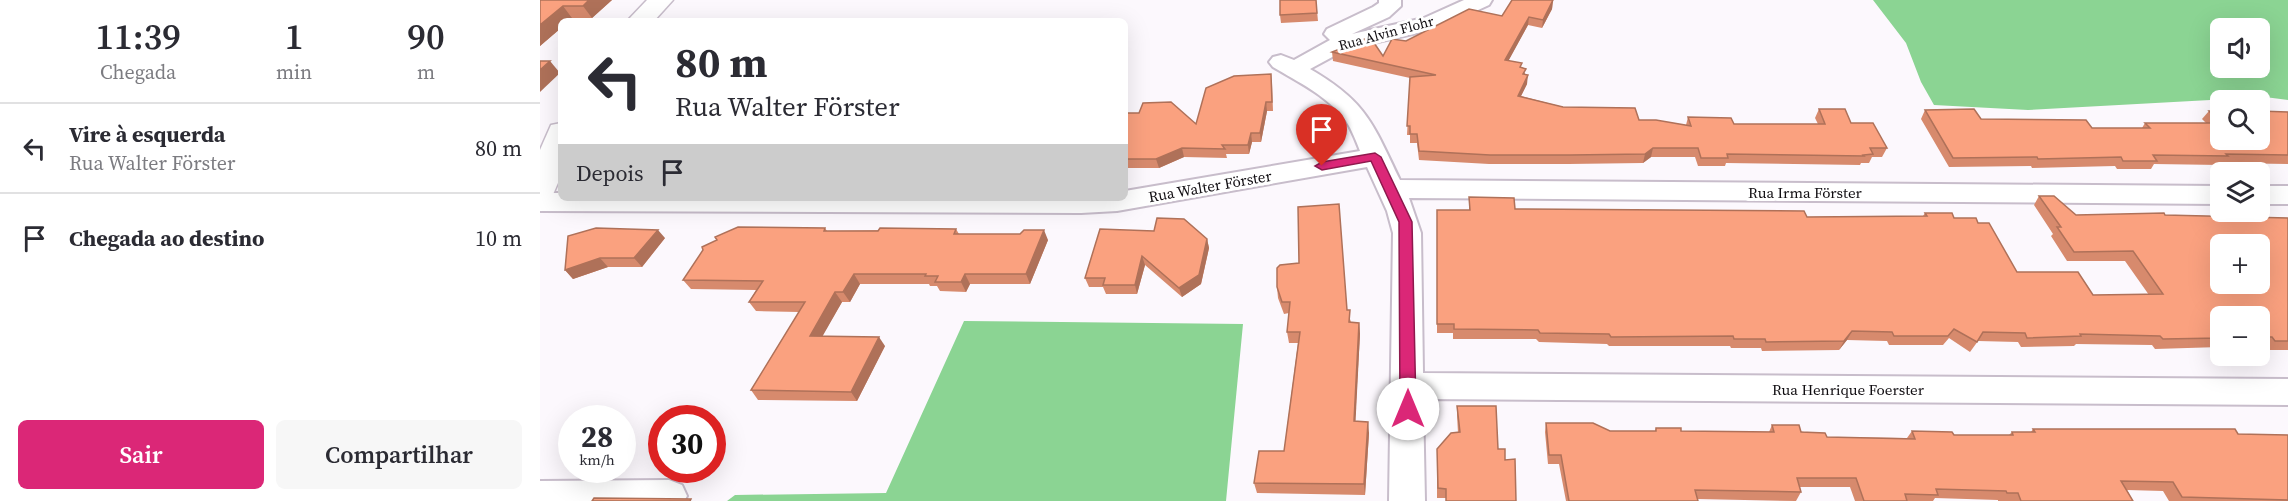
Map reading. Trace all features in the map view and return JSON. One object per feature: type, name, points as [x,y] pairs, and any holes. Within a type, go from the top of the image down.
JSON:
[{"type":"main road","points":[[643,18],[661,0]]},
{"type":"main road","points":[[540,192],[558,141]]},
{"type":"street","points":[[1390,0],[1389,6],[1381,12],[1341,30],[1286,65],[1352,110],[1403,216],[1407,233],[1409,386],[1407,501]]},
{"type":"street","name":"Rua Alvin Flohr","points":[[1286,65],[1339,44],[1431,23],[1481,0]]},
{"type":"street","name":"Rua Walter Förster","points":[[1128,200],[1375,157]]},
{"type":"street","name":"Rua Irma Förster","points":[[1390,189],[2210,195]]},
{"type":"street","points":[[2270,195],[2288,195]]},
{"type":"street","name":"Rua Walter Förster","points":[[540,202],[1081,204],[1114,201]]},
{"type":"street","name":"Rua Henrique Foerster","points":[[1409,386],[2288,392]]},
{"type":"street","points":[[540,497],[669,496]]},
{"type":"green space","points":[[1873,0],[2288,0],[2288,100],[2270,98],[2270,90],[2210,90],[2210,100],[2028,110],[1934,105],[1921,82],[1906,43]]},
{"type":"green space","points":[[964,321],[1243,324],[1226,501],[727,501],[735,495],[886,493]]},
{"type":"building","points":[[540,0],[589,0],[583,6],[563,6],[540,25]]},
{"type":"building","points":[[1280,0],[1316,0],[1317,13],[1280,15]]},
{"type":"building","points":[[1512,0],[1553,0],[1543,20],[1529,17],[1505,60],[1522,63],[1520,67],[1526,69],[1523,74],[1528,75],[1518,96],[1563,107],[1635,108],[1639,120],[1656,120],[1691,126],[1688,117],[1731,118],[1734,124],[1825,124],[1819,109],[1845,109],[1851,123],[1873,123],[1887,148],[1870,148],[1873,154],[1864,156],[1727,154],[1728,158],[1701,158],[1698,148],[1653,148],[1645,154],[1570,155],[1490,155],[1419,151],[1417,134],[1410,134],[1410,126],[1407,126],[1410,77],[1436,75],[1332,52],[1370,37],[1383,56],[1392,39],[1406,41],[1469,9],[1502,16]]},
{"type":"building","points":[[540,61],[550,61],[540,70]]},
{"type":"building","points":[[1271,74],[1272,102],[1266,102],[1260,133],[1251,133],[1248,145],[1222,145],[1225,149],[1182,148],[1156,159],[1128,159],[1128,113],[1139,113],[1143,103],[1171,102],[1196,124],[1206,88],[1234,76]]},
{"type":"building","points":[[1974,109],[1981,119],[2086,120],[2092,128],[2150,128],[2145,123],[2210,123],[2210,150],[2270,150],[2270,111],[2288,112],[2288,155],[2153,155],[2157,161],[2123,161],[2121,157],[1953,158],[1925,110]]},
{"type":"building","points":[[2039,196],[2054,196],[2076,215],[2164,213],[2165,215],[2210,216],[2210,222],[2270,222],[2270,218],[2288,218],[2288,341],[2275,341],[2270,337],[2270,306],[2210,306],[2210,338],[2163,339],[2160,336],[2080,334],[2081,336],[2027,338],[2025,333],[1983,332],[1977,342],[1954,329],[1948,336],[1894,336],[1892,332],[1852,331],[1844,341],[1766,342],[1765,339],[1734,339],[1733,336],[1611,337],[1609,334],[1540,333],[1538,330],[1454,329],[1454,324],[1437,324],[1437,210],[1470,210],[1469,197],[1514,198],[1515,209],[1804,211],[1807,217],[1927,216],[1925,213],[1952,213],[1954,218],[1976,218],[1978,223],[1989,223],[2017,272],[2078,272],[2093,295],[2163,294],[2133,251],[2074,252],[2057,227],[2061,227]]},
{"type":"building","points":[[1339,204],[1347,310],[1350,310],[1349,322],[1359,323],[1354,421],[1368,422],[1364,484],[1254,483],[1259,451],[1284,451],[1300,332],[1287,332],[1290,302],[1282,302],[1277,287],[1277,268],[1280,265],[1299,263],[1298,207]]},
{"type":"building","points":[[1157,218],[1184,219],[1207,239],[1199,275],[1179,288],[1142,256],[1135,285],[1103,285],[1105,278],[1085,278],[1100,229],[1154,231]]},
{"type":"building","points":[[738,227],[825,228],[824,231],[878,231],[880,228],[956,229],[954,234],[1020,234],[1024,230],[1044,230],[1026,274],[965,274],[961,282],[935,282],[938,276],[925,276],[926,274],[854,274],[843,292],[835,292],[810,336],[879,337],[851,392],[751,390],[805,302],[749,302],[763,281],[683,280],[703,250],[702,247],[717,240],[715,237]]},
{"type":"building","points":[[596,228],[658,230],[634,258],[600,258],[565,270],[568,236]]},
{"type":"building","points":[[1457,406],[1496,406],[1498,449],[1505,449],[1505,460],[1515,459],[1516,501],[1446,501],[1446,489],[1438,488],[1437,449],[1451,433],[1460,432]]},
{"type":"building","points":[[1546,423],[1593,423],[1610,431],[1656,431],[1656,428],[1681,428],[1681,431],[1774,432],[1772,425],[1799,425],[1801,432],[1825,433],[1827,437],[1915,439],[1912,431],[1952,432],[1954,435],[2013,435],[2012,432],[2035,432],[2033,429],[2235,429],[2238,434],[2288,435],[2288,500],[2182,497],[2173,482],[2121,481],[2133,501],[2021,501],[2018,493],[2007,493],[2006,491],[1936,489],[1938,495],[1905,494],[1907,501],[1864,501],[1856,478],[1797,478],[1801,492],[1695,490],[1698,501],[1569,501],[1561,455],[1549,455]]},
{"type":"building","points":[[594,498],[691,499],[690,501],[592,501]]},
{"type":"route","points":[[1322,166],[1375,157],[1406,222],[1408,409]]}]
